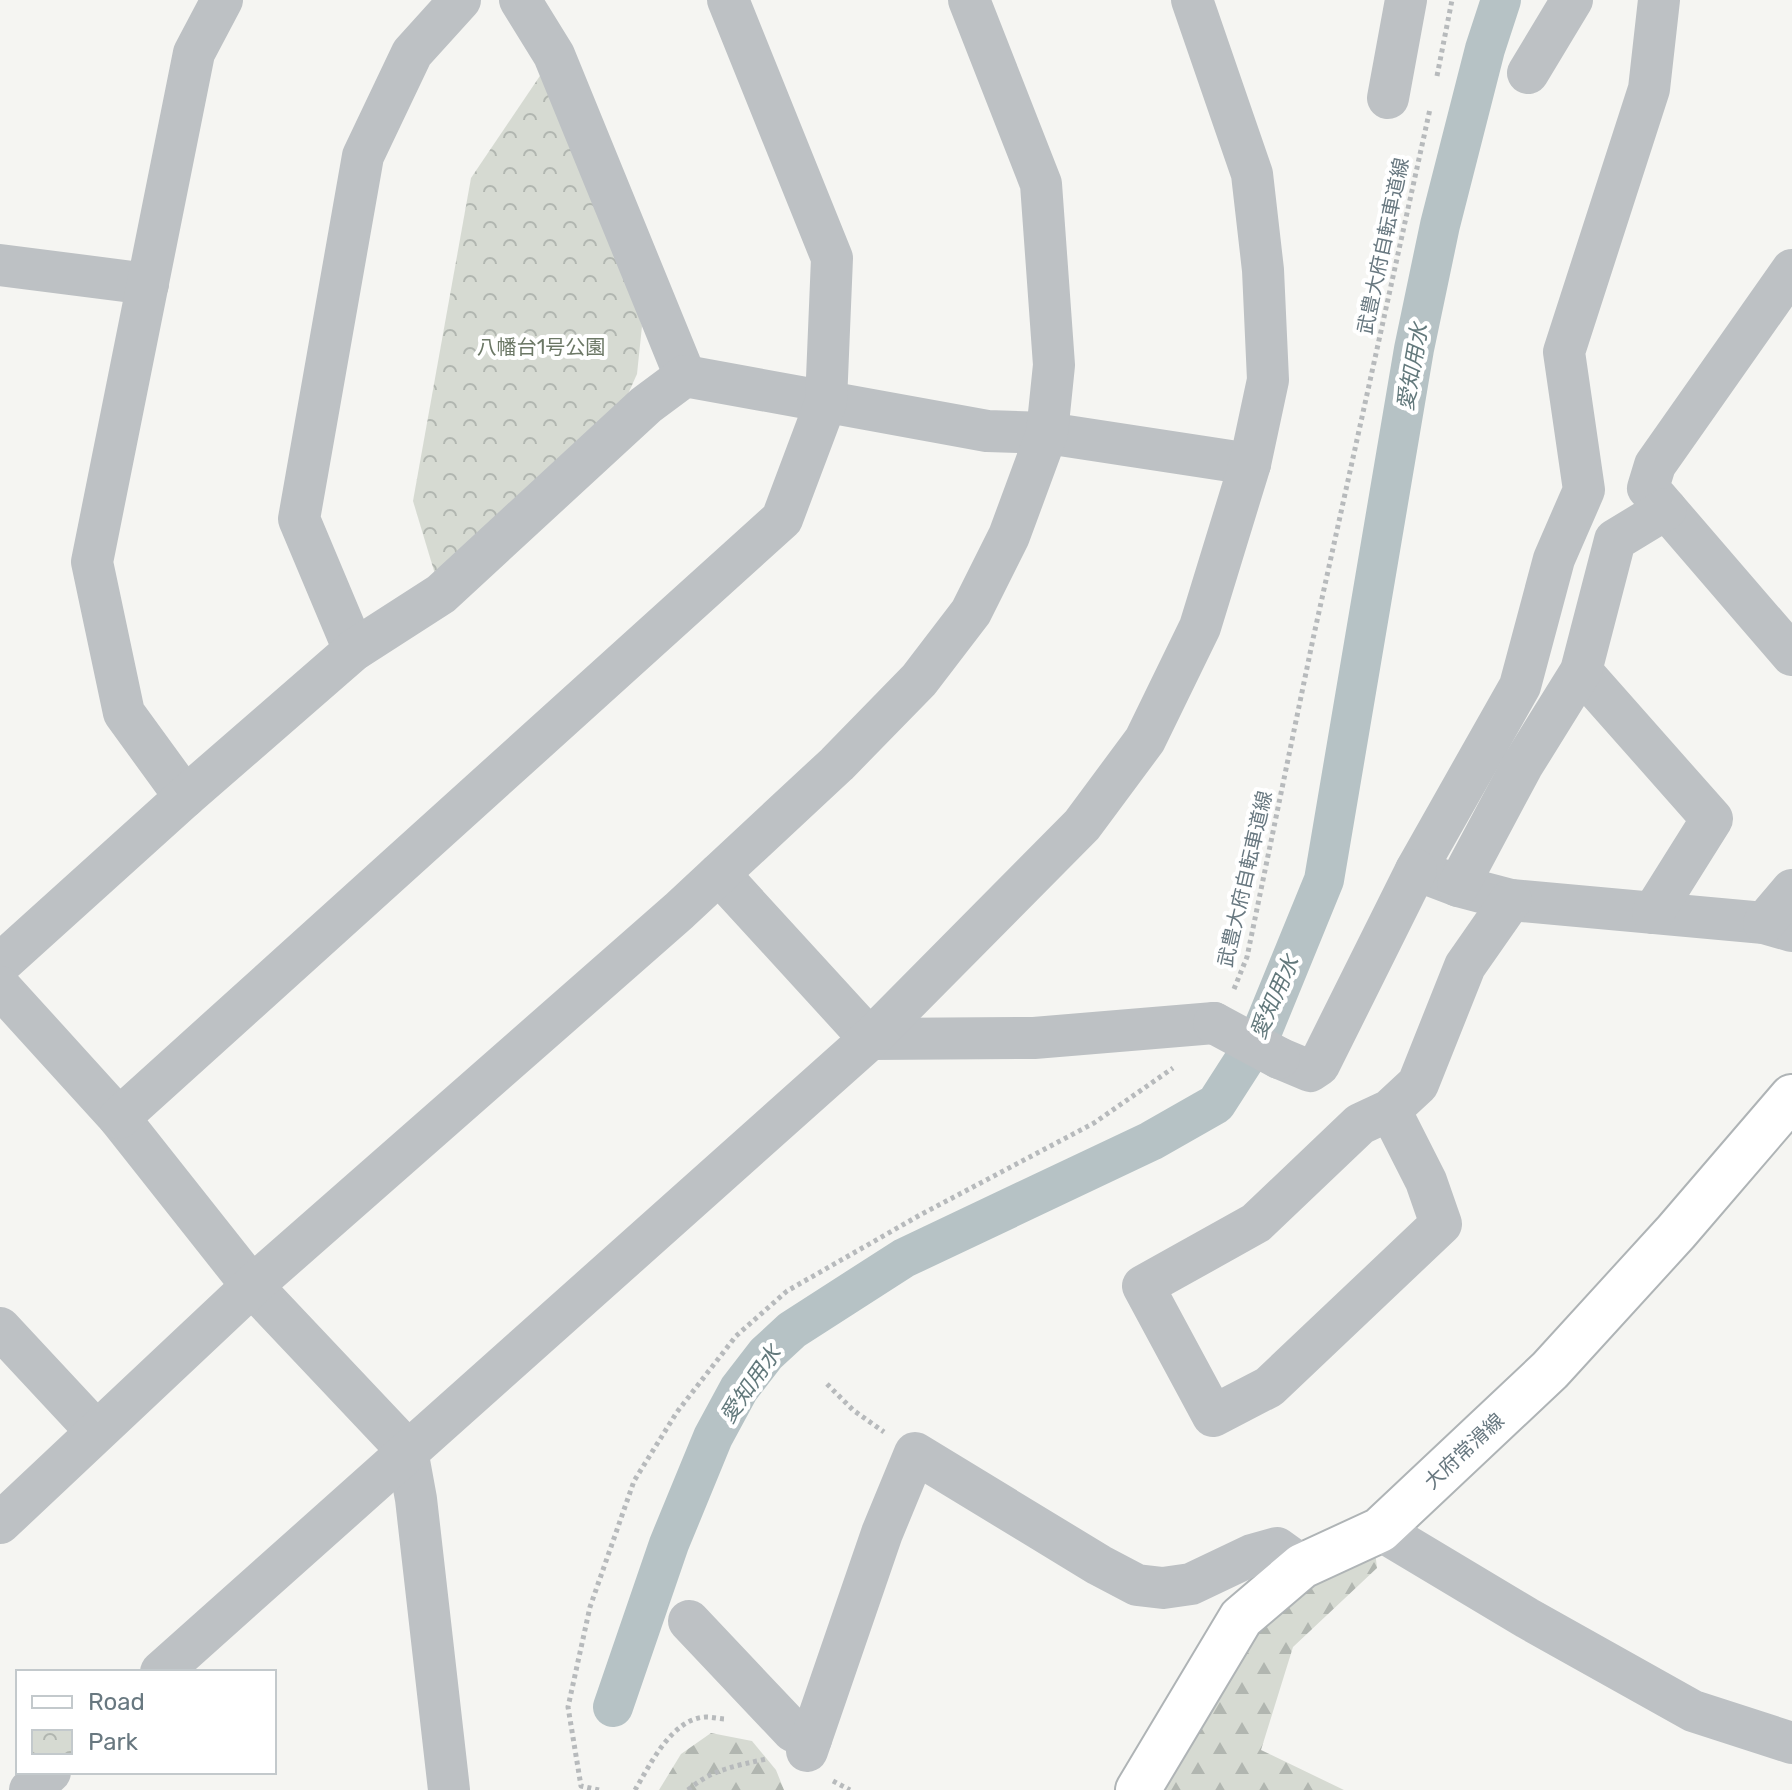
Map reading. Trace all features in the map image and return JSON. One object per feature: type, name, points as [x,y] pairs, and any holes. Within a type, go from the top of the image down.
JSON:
[{"type":"main road","name":"大府常滑線","points":[[1138,1790],[1241,1618],[1302,1566],[1380,1530],[1550,1370],[1676,1232],[1792,1097]]},
{"type":"street","points":[[185,797],[124,713],[92,562],[194,53],[222,0]]},
{"type":"street","points":[[354,650],[299,519],[363,156],[412,53],[460,0]]},
{"type":"street","points":[[520,0],[554,55],[685,376]]},
{"type":"street","points":[[119,1118],[782,519],[826,402],[832,258],[728,0]]},
{"type":"street","points":[[0,1523],[252,1286],[719,874],[837,764],[919,680],[971,612],[1009,536],[1047,433],[1054,365],[1041,184],[969,0]]},
{"type":"street","points":[[163,1670],[870,1039],[1082,825],[1145,740],[1200,627],[1250,464],[1268,380],[1263,270],[1252,174],[1192,0]]},
{"type":"street","points":[[1388,98],[1406,0]]},
{"type":"street","points":[[1528,73],[1572,0]]},
{"type":"street","points":[[719,874],[870,1039],[1034,1038],[1222,1010],[1279,1058],[1310,1071],[1319,1065],[1416,870],[1520,686],[1554,559],[1584,490],[1564,352],[1649,89],[1659,0]]},
{"type":"street","points":[[0,265],[148,284]]},
{"type":"street","points":[[1789,645],[1648,488],[1655,465],[1792,270]]},
{"type":"street","points":[[0,964],[354,650],[441,594],[646,405],[685,376],[987,431],[1047,433],[1250,464]]},
{"type":"street","points":[[1458,886],[1522,766],[1581,671],[1615,540],[1666,509]]},
{"type":"street","points":[[1581,671],[1712,819],[1653,913]]},
{"type":"street","points":[[1416,870],[1458,886],[1511,900],[1778,927],[1792,890]]},
{"type":"street","points":[[1390,1110],[1426,1181],[1441,1224],[1269,1387],[1213,1416],[1143,1286],[1256,1223],[1360,1124],[1390,1110],[1418,1084],[1465,966],[1511,900]]},
{"type":"street","points":[[0,987],[119,1118],[252,1286],[407,1450],[416,1499],[449,1790]]},
{"type":"street","points":[[0,1328],[96,1431]]},
{"type":"street","points":[[797,1749],[915,1453],[1137,1585],[1163,1588],[1191,1584],[1252,1555],[1277,1548],[1302,1566]]},
{"type":"street","points":[[1380,1530],[1527,1618],[1693,1711],[1792,1743]]},
{"type":"street","points":[[689,1621],[793,1731],[797,1749]]},
{"type":"street","points":[[30,1790],[48,1774]]},
{"type":"path","points":[[1435,86],[1452,0]]},
{"type":"path","name":"武豊大府自転車道線","points":[[1222,1010],[1247,957],[1313,639],[1432,100]]},
{"type":"path","points":[[599,1790],[581,1786],[568,1707],[590,1607],[634,1481],[677,1412],[736,1336],[787,1291],[920,1215],[1094,1123],[1177,1065]]},
{"type":"path","points":[[827,1384],[853,1410],[915,1453]]},
{"type":"path","points":[[635,1790],[661,1749],[679,1728],[703,1717],[736,1720]]},
{"type":"path","points":[[688,1790],[723,1768],[797,1749],[826,1776],[850,1790]]},
{"type":"green space","name":"八幡台1号公園","points":[[554,55],[642,326],[637,374],[606,443],[441,594],[413,501],[471,178]]},
{"type":"green space","points":[[1375,1551],[1377,1568],[1293,1647],[1261,1750],[1344,1790],[1157,1790],[1251,1624],[1317,1568]]},
{"type":"green space","points":[[711,1733],[752,1741],[776,1770],[784,1790],[659,1790],[681,1754]]},
{"type":"waterway","name":"愛知用水","points":[[613,1707],[669,1544],[713,1437],[739,1389],[766,1354],[792,1330],[904,1258],[1151,1141],[1216,1104],[1261,1034],[1324,880],[1414,349],[1440,225],[1485,49],[1501,0]]}]
